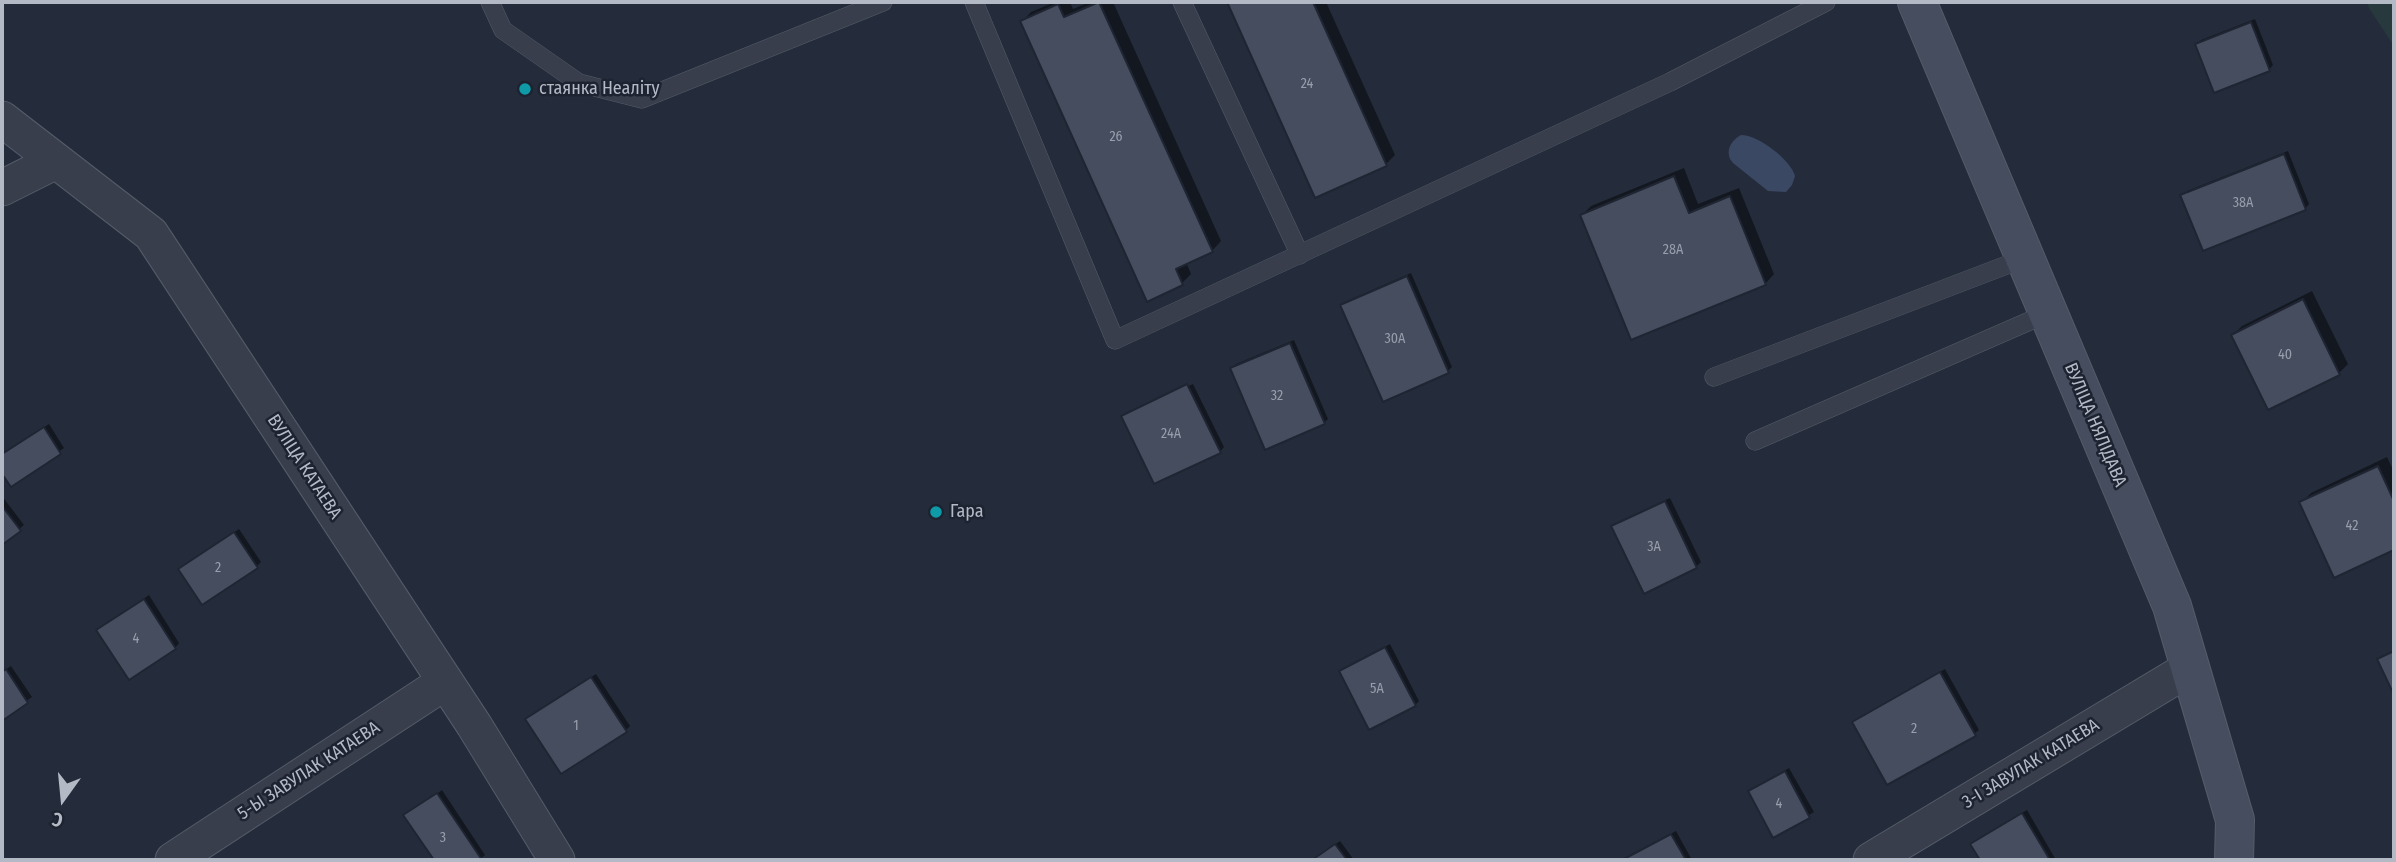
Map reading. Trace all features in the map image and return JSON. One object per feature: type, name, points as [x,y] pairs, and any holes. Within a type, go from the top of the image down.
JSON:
[{"type":"street","name":"ВУЛІЦА НЯЛІДАВА","points":[[1917,2],[2172,606],[2235,820],[2234,860]]},
{"type":"street","name":"ВУЛІЦА КАТАЕВА","points":[[2,119],[151,234],[445,682],[557,860]]},
{"type":"street","points":[[2,188],[56,161]]},
{"type":"street","name":"3-І ЗАВУЛАК КАТАЕВА","points":[[1871,860],[2190,668]]},
{"type":"street","name":"5-Ы ЗАВУЛАК КАТАЕВА","points":[[173,860],[445,682]]},
{"type":"lane","points":[[490,2],[503,30],[579,83],[642,99],[883,2]]},
{"type":"lane","points":[[974,2],[1115,340],[1670,82],[1826,2]]},
{"type":"lane","points":[[1182,2],[1300,254]]},
{"type":"lane","points":[[1714,377],[2025,258]]},
{"type":"lane","points":[[1755,441],[2048,313]]},
{"type":"shaded area","points":[[2367,2],[2394,2],[2394,46],[2369,8]]},
{"type":"water","points":[[1741,135],[1764,143],[1787,162],[1795,176],[1786,192],[1768,191],[1733,163],[1729,151],[1734,140]]},
{"type":"building","points":[[1099,2],[1213,252],[1176,269],[1183,285],[1147,302],[1020,21],[1058,4],[1064,17]]},
{"type":"building","points":[[1227,2],[1313,2],[1387,166],[1315,198]]},
{"type":"building","points":[[2251,22],[2270,71],[2214,93],[2195,44]]},
{"type":"building","points":[[2284,154],[2306,210],[2203,251],[2180,195]]},
{"type":"building","points":[[1674,176],[1689,213],[1730,196],[1766,285],[1631,340],[1580,215]]},
{"type":"building","points":[[1407,276],[1449,373],[1383,402],[1340,305]]},
{"type":"building","points":[[2303,299],[2340,375],[2268,410],[2231,335]]},
{"type":"building","points":[[1290,343],[1325,424],[1265,450],[1230,368]]},
{"type":"building","points":[[1187,384],[1221,453],[1154,484],[1121,416]]},
{"type":"building","points":[[44,427],[61,454],[11,487],[2,474],[2,454]]},
{"type":"building","points":[[2378,466],[2394,501],[2394,550],[2334,578],[2299,502]]},
{"type":"building","points":[[1665,501],[1697,568],[1644,594],[1611,526]]},
{"type":"building","points":[[2,506],[21,531],[2,545]]},
{"type":"building","points":[[234,532],[258,568],[202,605],[178,569]]},
{"type":"building","points":[[144,599],[176,649],[129,680],[96,630]]},
{"type":"building","points":[[1385,647],[1416,706],[1369,730],[1339,671]]},
{"type":"building","points":[[2394,651],[2394,695],[2377,659]]},
{"type":"building","points":[[6,669],[28,703],[2,721],[2,672]]},
{"type":"building","points":[[1940,672],[1976,736],[1887,785],[1852,722]]},
{"type":"building","points":[[591,677],[627,732],[561,774],[525,719]]},
{"type":"building","points":[[1785,771],[1810,818],[1773,838],[1748,791]]},
{"type":"building","points":[[437,793],[482,860],[434,860],[403,815]]},
{"type":"building","points":[[2022,813],[2050,860],[1980,860],[1970,844]]},
{"type":"building","points":[[1671,834],[1686,860],[1622,860]]},
{"type":"building","points":[[1335,844],[1347,860],[1312,860]]},
{"type":"place","name":"стаянка Неаліту","points":[[525,89]]},
{"type":"place","name":"Гара","points":[[936,512]]}]
